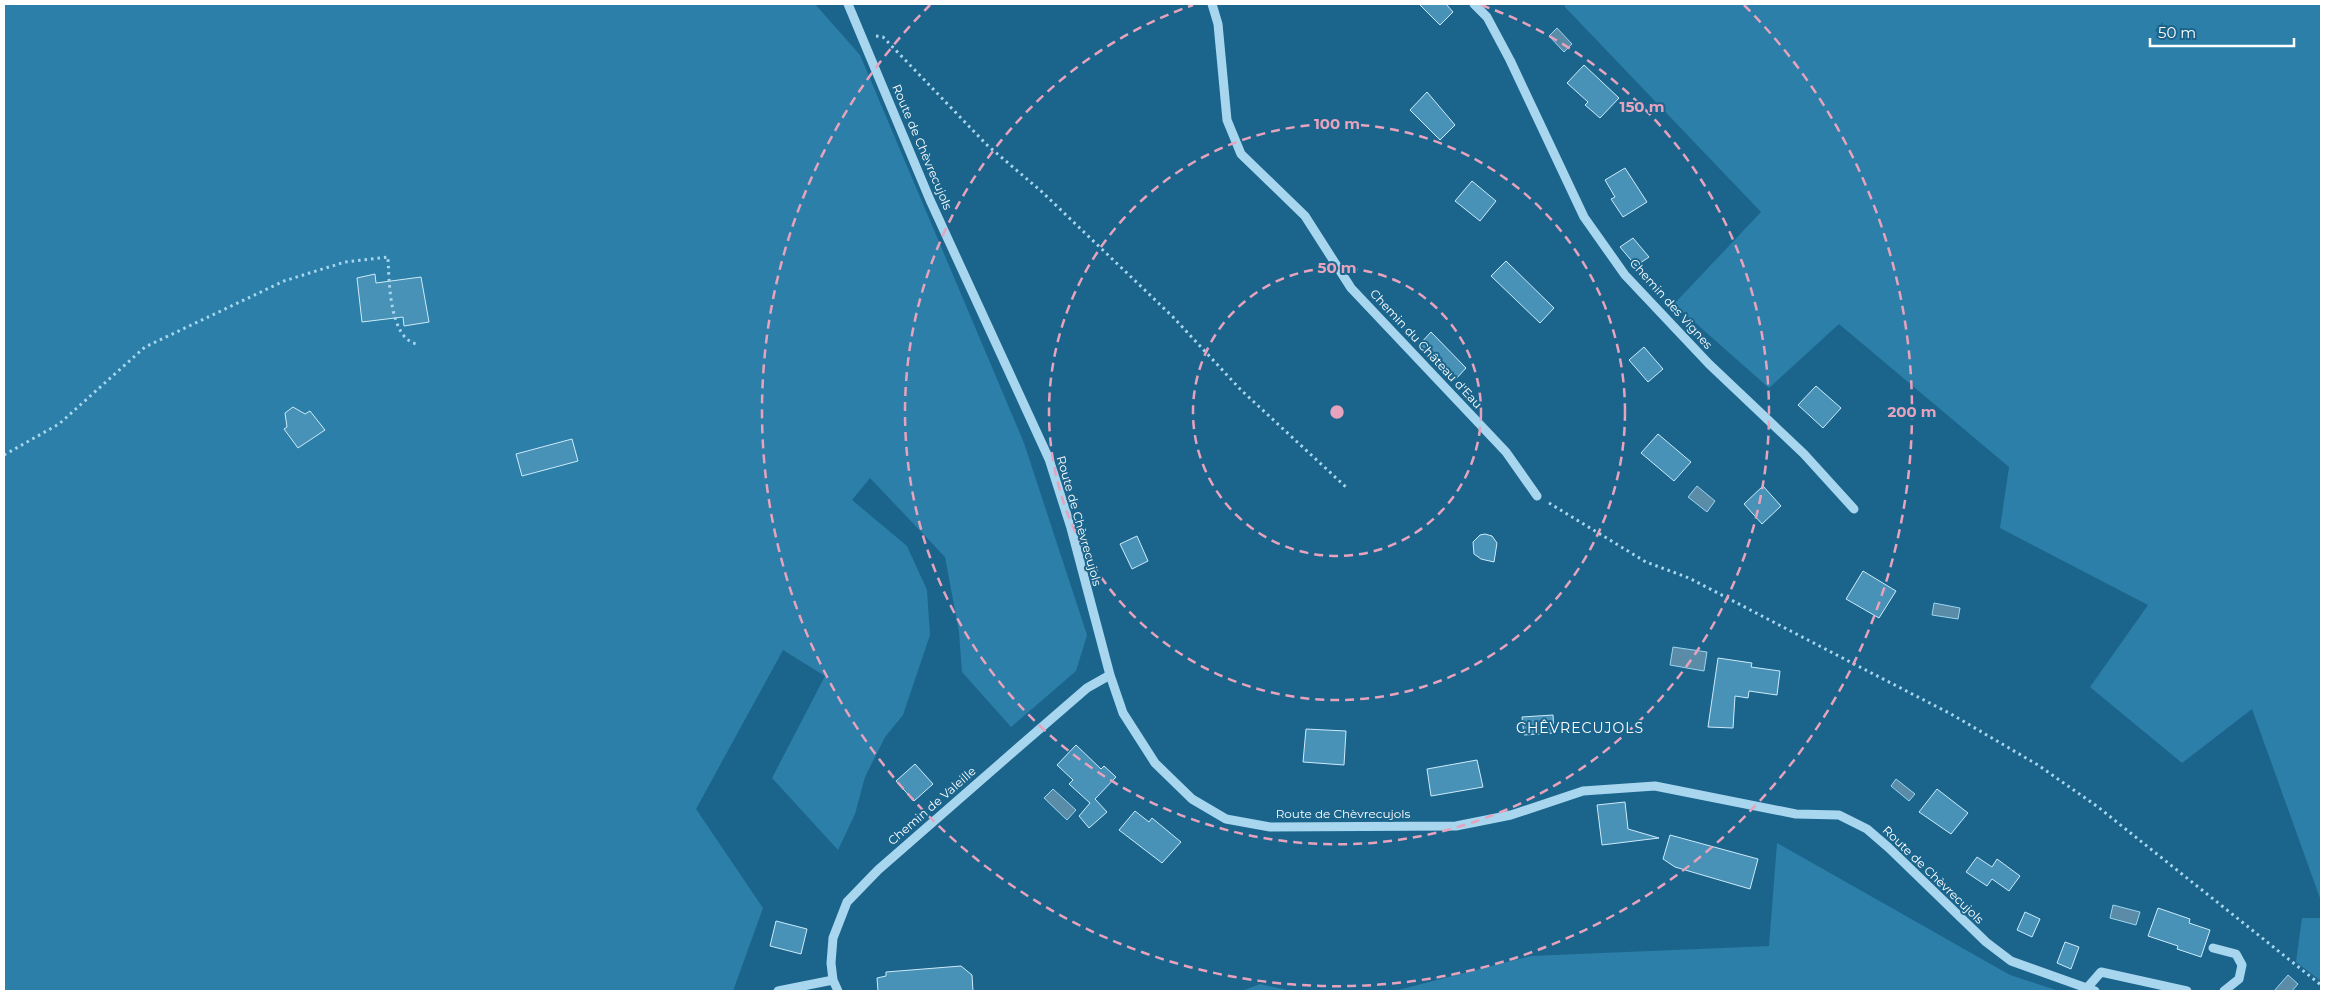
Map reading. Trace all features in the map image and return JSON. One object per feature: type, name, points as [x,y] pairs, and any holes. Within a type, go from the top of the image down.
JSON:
[{"type":"street","name":"Route de Chèvrecujols","points":[[848,4],[930,200],[1049,459],[1071,528],[1110,675],[1123,713],[1155,763],[1192,799],[1226,819],[1270,827],[1456,826],[1511,815],[1582,791],[1655,786],[1796,814],[1839,815],[1867,828],[1986,942],[2011,961],[2091,990]]},
{"type":"street","name":"Chemin du Château d'Eau","points":[[1212,4],[1218,24],[1227,120],[1241,154],[1305,216],[1351,288],[1506,452],[1537,496]]},
{"type":"street","name":"Chemin des Vignes","points":[[1474,4],[1487,17],[1510,60],[1584,217],[1626,275],[1709,364],[1804,454],[1854,509]]},
{"type":"street","name":"Chemin de Valeille","points":[[838,991],[833,980],[831,963],[833,938],[847,902],[878,870],[1087,688],[1110,675]]},
{"type":"street","points":[[2213,948],[2236,954],[2242,965],[2239,979],[2224,991]]},
{"type":"street","points":[[2091,990],[2101,972],[2188,991]]},
{"type":"street","points":[[778,991],[833,980]]},
{"type":"path","points":[[860,34],[883,37],[987,145],[1041,191],[1173,317],[1241,390],[1347,488]]},
{"type":"path","points":[[4,454],[59,424],[145,347],[284,281],[345,262],[388,257],[390,297],[400,332],[410,343],[416,344]]},
{"type":"path","points":[[1537,496],[1646,562],[1689,578],[1848,660],[1950,714],[2038,765],[2098,806],[2321,985]]},
{"type":"shaded area","points":[[4,4],[815,4],[860,55],[1024,443],[1087,635],[1076,671],[1011,727],[962,672],[959,632],[945,557],[870,478],[852,500],[907,546],[927,590],[930,635],[903,715],[885,737],[865,777],[855,814],[838,850],[772,778],[825,676],[783,650],[696,809],[763,908],[733,991],[4,991]]},
{"type":"shaded area","points":[[1564,4],[2321,4],[2321,901],[2252,709],[2182,763],[2090,687],[2148,605],[2000,528],[2009,467],[1839,324],[1769,388],[1674,304],[1761,212]]},
{"type":"shaded area","points":[[1557,28],[1572,44],[1564,52],[1549,36]]},
{"type":"shaded area","points":[[1697,486],[1715,501],[1707,512],[1688,497]]},
{"type":"shaded area","points":[[1934,603],[1960,608],[1958,619],[1932,615]]},
{"type":"shaded area","points":[[1673,647],[1707,652],[1704,671],[1670,665]]},
{"type":"shaded area","points":[[1896,779],[1915,794],[1909,801],[1891,786]]},
{"type":"shaded area","points":[[1053,789],[1076,810],[1067,820],[1044,798]]},
{"type":"shaded area","points":[[1777,843],[2010,975],[2059,991],[1394,991],[1531,956],[1769,946]]},
{"type":"shaded area","points":[[2113,905],[2140,912],[2136,925],[2110,918]]},
{"type":"shaded area","points":[[2302,918],[2321,918],[2321,981],[2296,962]]},
{"type":"shaded area","points":[[2288,975],[2298,984],[2292,991],[2274,991]]},
{"type":"shaded area","points":[[1260,984],[1292,991],[1242,991]]},
{"type":"building","points":[[1419,4],[1446,4],[1453,12],[1440,25]]},
{"type":"building","points":[[1584,65],[1619,98],[1600,118],[1585,105],[1588,102],[1567,83]]},
{"type":"building","points":[[1427,92],[1455,125],[1440,140],[1410,110]]},
{"type":"building","points":[[1625,168],[1647,202],[1623,217],[1611,199],[1615,197],[1605,180]]},
{"type":"building","points":[[1472,181],[1496,201],[1480,221],[1455,201]]},
{"type":"building","points":[[1633,238],[1649,257],[1636,266],[1620,247]]},
{"type":"building","points":[[1506,261],[1554,308],[1540,323],[1491,276]]},
{"type":"building","points":[[375,274],[376,283],[421,277],[429,322],[404,326],[403,317],[362,322],[357,278]]},
{"type":"building","points":[[1431,332],[1466,368],[1455,380],[1418,346]]},
{"type":"building","points":[[1644,347],[1663,369],[1648,382],[1629,360]]},
{"type":"building","points":[[1816,386],[1841,408],[1823,428],[1798,405]]},
{"type":"building","points":[[293,407],[305,414],[310,411],[325,430],[298,448],[284,429],[287,427],[285,413]]},
{"type":"building","points":[[1658,434],[1691,462],[1674,481],[1641,453]]},
{"type":"building","points":[[572,439],[578,461],[522,476],[516,454]]},
{"type":"building","points":[[1763,486],[1781,506],[1762,524],[1744,504]]},
{"type":"building","points":[[1480,535],[1492,536],[1497,543],[1494,562],[1481,559],[1474,554],[1473,542]]},
{"type":"building","points":[[1137,536],[1148,561],[1132,569],[1120,544]]},
{"type":"building","points":[[1863,571],[1896,591],[1879,618],[1846,599]]},
{"type":"building","points":[[1718,658],[1752,663],[1751,667],[1780,671],[1777,695],[1749,691],[1748,698],[1735,696],[1733,728],[1708,727]]},
{"type":"building","points":[[1553,715],[1554,733],[1524,735],[1522,717]]},
{"type":"building","points":[[1306,729],[1346,731],[1344,765],[1303,762]]},
{"type":"building","points":[[1076,745],[1101,769],[1104,766],[1116,777],[1095,799],[1107,812],[1089,828],[1079,816],[1090,803],[1069,784],[1073,780],[1057,765]]},
{"type":"building","points":[[1477,760],[1483,787],[1431,796],[1427,769]]},
{"type":"building","points":[[915,764],[933,784],[914,801],[896,781]]},
{"type":"building","points":[[1937,789],[1968,813],[1951,834],[1919,812]]},
{"type":"building","points":[[1625,802],[1628,829],[1659,838],[1602,845],[1597,805]]},
{"type":"building","points":[[1135,811],[1149,822],[1152,818],[1181,842],[1162,863],[1119,830]]},
{"type":"building","points":[[1670,835],[1758,859],[1750,889],[1675,867],[1663,859]]},
{"type":"building","points":[[1977,857],[1992,867],[1997,859],[2020,876],[2009,891],[1992,879],[1987,886],[1966,872]]},
{"type":"building","points":[[2158,908],[2190,919],[2189,923],[2210,930],[2201,957],[2177,949],[2178,946],[2148,936]]},
{"type":"building","points":[[2025,912],[2040,919],[2032,937],[2017,930]]},
{"type":"building","points":[[776,921],[807,929],[801,954],[770,946]]},
{"type":"building","points":[[2065,942],[2079,947],[2071,969],[2057,963]]},
{"type":"building","points":[[961,966],[972,975],[973,991],[878,991],[877,978],[886,976],[886,972]]},
{"type":"district","name":"CHÊVRECUJOLS","points":[[1580,728]]}]
